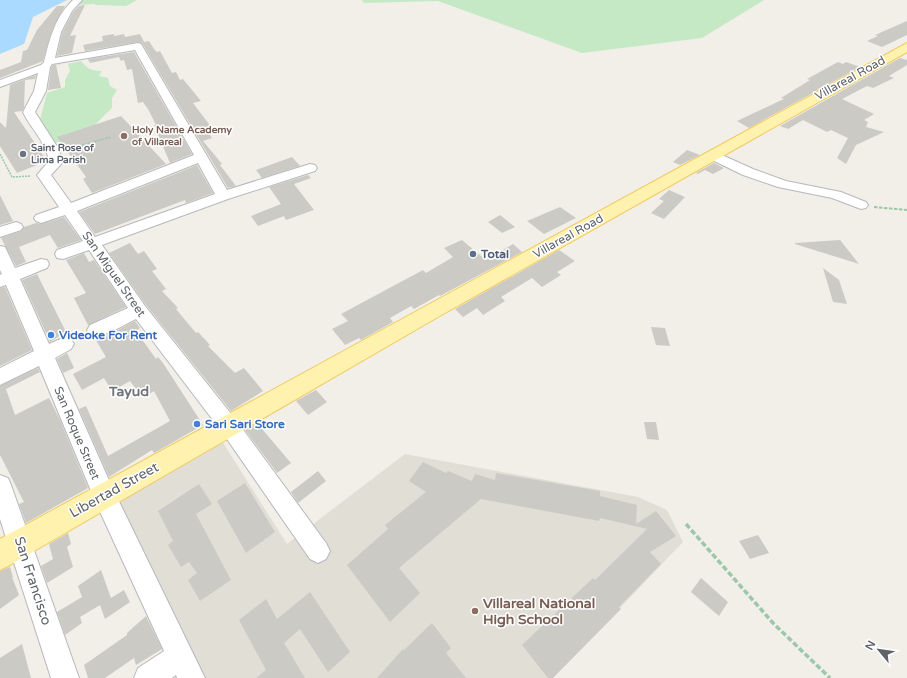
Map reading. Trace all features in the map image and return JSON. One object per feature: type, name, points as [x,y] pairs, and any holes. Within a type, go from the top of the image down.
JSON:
[{"type":"main road","name":"Villareal Road","points":[[229,426],[907,47]]},
{"type":"main road","name":"Libertad Street","points":[[10,549],[229,426]]},
{"type":"street","points":[[44,174],[56,162],[55,152],[51,144],[35,124],[29,112],[40,91],[56,32],[68,10],[78,0]]},
{"type":"street","points":[[0,84],[47,64],[138,46],[223,196]]},
{"type":"street","points":[[713,155],[748,172],[784,184],[836,194],[861,206]]},
{"type":"street","points":[[41,218],[68,209],[201,157]]},
{"type":"street","points":[[63,254],[223,196],[310,168]]},
{"type":"street","name":"San Miguel Street","points":[[44,174],[139,310],[229,426],[318,550]]},
{"type":"street","points":[[0,232],[16,227]]},
{"type":"street","name":"San Roque Street","points":[[0,251],[6,279],[44,354],[104,495],[186,667]]},
{"type":"street","points":[[6,279],[41,264]]},
{"type":"street","points":[[96,330],[139,310]]},
{"type":"street","points":[[0,377],[64,344]]},
{"type":"street","name":"San Francisco","points":[[0,485],[10,549],[65,678]]},
{"type":"street","points":[[148,678],[186,667]]},
{"type":"path","points":[[55,152],[111,137]]},
{"type":"path","points":[[0,154],[12,177],[44,174]]},
{"type":"path","points":[[861,206],[907,210]]},
{"type":"path","points":[[686,524],[738,586],[807,658],[830,678]]},
{"type":"shaded area","name":"Villareal National High School","points":[[220,438],[287,544],[405,454],[638,497],[667,510],[683,542],[553,678],[200,678],[114,497]]},
{"type":"green space","points":[[79,0],[137,0],[126,6],[95,4],[75,5]]},
{"type":"green space","points":[[362,0],[764,0],[702,38],[582,53],[438,1],[364,3]]},
{"type":"green space","points":[[81,61],[90,69],[102,71],[99,76],[108,78],[110,86],[117,90],[112,98],[112,108],[91,129],[81,135],[53,143],[38,128],[47,93],[65,87],[65,80],[70,71],[68,64]]},
{"type":"water","points":[[0,0],[67,0],[33,17],[24,44],[0,54]]},
{"type":"building","points":[[85,5],[70,36],[76,35],[72,53],[57,56],[62,33],[73,12],[79,6]]},
{"type":"building","points":[[57,6],[65,6],[53,28],[43,61],[0,78],[0,70],[21,62],[23,51],[27,50],[37,30]]},
{"type":"building","points":[[907,21],[907,35],[882,47],[867,41],[878,36],[875,35]]},
{"type":"building","points":[[114,34],[114,36],[124,34],[125,37],[140,34],[144,42],[149,41],[157,52],[160,51],[172,73],[176,72],[180,80],[183,79],[201,101],[193,103],[212,128],[207,130],[212,138],[203,141],[222,164],[220,165],[236,186],[228,188],[142,43],[138,42],[85,51],[83,45],[103,41],[102,36]]},
{"type":"building","points":[[134,52],[192,154],[170,163],[154,125],[156,125],[148,109],[143,102],[138,103],[132,69],[127,70],[124,60],[121,61],[119,57],[90,63],[88,59]]},
{"type":"building","points":[[900,58],[907,60],[907,65],[889,76],[894,78],[873,88],[867,86],[842,99],[874,114],[864,120],[868,122],[866,127],[884,132],[856,145],[846,164],[837,158],[848,138],[831,130],[827,132],[803,120],[788,129],[780,126]]},
{"type":"building","points":[[838,62],[843,64],[846,62],[860,67],[749,128],[737,121],[784,99],[781,98],[810,80],[807,79]]},
{"type":"building","points":[[65,63],[56,65],[61,88],[48,90],[51,68],[53,65]]},
{"type":"building","points":[[36,75],[35,79],[25,80],[24,108],[22,111],[14,112],[47,161],[17,173],[0,146],[0,122],[6,128],[10,85]]},
{"type":"building","points":[[121,116],[166,164],[92,193],[83,179],[86,177],[57,137]]},
{"type":"building","points":[[687,150],[700,155],[680,165],[673,162]]},
{"type":"building","points":[[292,157],[300,166],[262,178],[256,170]]},
{"type":"building","points":[[714,163],[724,168],[713,174],[705,170],[698,174],[696,173]]},
{"type":"building","points":[[197,165],[213,193],[186,203],[185,200],[95,234],[79,212]]},
{"type":"building","points":[[308,175],[311,178],[294,184],[314,210],[286,220],[284,216],[258,226],[251,216],[281,204],[269,187]]},
{"type":"building","points":[[669,190],[685,197],[664,219],[651,213],[664,201],[659,199]]},
{"type":"building","points":[[0,195],[13,221],[0,225]]},
{"type":"building","points":[[560,207],[576,218],[544,234],[527,221]]},
{"type":"building","points":[[500,215],[515,227],[502,233],[488,222]]},
{"type":"building","points":[[64,217],[81,240],[58,248],[50,235],[19,247],[26,262],[16,266],[1,238],[21,231],[24,227],[36,223],[41,224]]},
{"type":"building","points":[[462,240],[486,260],[513,244],[522,252],[414,309],[411,306],[390,318],[393,322],[361,340],[359,338],[345,345],[332,329],[348,321],[341,314],[423,270],[426,273],[453,257],[444,248]]},
{"type":"building","points":[[840,240],[859,264],[795,244],[795,243]]},
{"type":"building","points":[[130,243],[138,254],[144,251],[157,269],[152,271],[166,289],[162,291],[178,308],[176,309],[196,333],[198,332],[210,345],[208,346],[235,373],[244,368],[263,391],[231,411],[146,305],[109,253]]},
{"type":"building","points":[[559,250],[575,261],[557,272],[561,275],[542,287],[532,278],[501,297],[505,301],[483,315],[477,308],[463,317],[455,309]]},
{"type":"building","points":[[84,253],[89,262],[94,260],[126,307],[88,325],[74,298],[86,293],[66,260]]},
{"type":"building","points":[[823,268],[839,280],[847,304],[833,302]]},
{"type":"building","points":[[37,274],[66,332],[50,342],[22,280]]},
{"type":"building","points":[[5,287],[32,350],[0,366],[0,288]]},
{"type":"building","points":[[135,321],[140,328],[136,331],[156,359],[158,357],[163,363],[203,425],[154,453],[152,450],[109,477],[79,409],[86,406],[108,456],[170,421],[154,391],[143,398],[130,381],[112,391],[104,378],[82,390],[73,374],[106,357],[94,337],[108,335]]},
{"type":"building","points":[[651,327],[665,328],[670,346],[656,345]]},
{"type":"building","points":[[67,353],[74,368],[63,373],[57,359]]},
{"type":"building","points":[[38,368],[40,372],[6,389],[15,415],[49,398],[60,420],[88,488],[26,523],[19,504],[24,502],[0,455],[0,386]]},
{"type":"building","points":[[316,390],[327,402],[308,415],[296,401]]},
{"type":"building","points":[[259,422],[263,428],[262,429],[291,463],[277,473],[245,430]]},
{"type":"building","points":[[644,422],[656,422],[659,440],[647,439]]},
{"type":"building","points":[[423,462],[446,473],[448,471],[472,481],[475,474],[495,480],[496,473],[600,491],[600,496],[637,505],[636,524],[656,511],[676,536],[650,552],[661,564],[619,607],[621,609],[553,678],[548,678],[522,645],[593,578],[595,580],[647,529],[600,518],[599,521],[481,499],[399,568],[420,593],[390,622],[347,565],[388,529],[385,525],[426,492],[409,481]]},
{"type":"building","points":[[318,471],[326,481],[298,503],[291,492]]},
{"type":"building","points":[[245,483],[275,532],[246,553],[217,501]]},
{"type":"building","points":[[199,484],[212,504],[196,514],[231,580],[200,601],[188,580],[197,573],[189,562],[181,567],[168,545],[173,541],[158,511]]},
{"type":"building","points":[[68,533],[71,544],[67,547],[73,567],[47,583],[41,566],[53,559],[49,544]]},
{"type":"building","points":[[758,535],[769,553],[750,559],[739,541]]},
{"type":"building","points":[[10,567],[19,595],[0,609],[0,571]]},
{"type":"building","points":[[101,570],[111,598],[124,590],[130,602],[105,619],[100,605],[80,617],[82,623],[65,635],[57,612],[82,597],[78,586]]},
{"type":"building","points":[[701,578],[728,602],[719,616],[691,592]]},
{"type":"building","points":[[310,592],[350,652],[328,672],[300,629],[284,643],[305,678],[256,678],[266,670],[239,620],[266,599],[277,619]]},
{"type":"building","points":[[146,616],[162,649],[136,665],[134,658],[105,678],[88,678],[84,665],[127,635],[127,633]]},
{"type":"building","points":[[432,623],[451,648],[446,653],[466,678],[377,678],[403,649],[404,650]]},
{"type":"building","points":[[22,644],[31,678],[0,678],[0,658]]},
{"type":"place","name":"Holy Name Academy of Villareal","points":[[124,136]]},
{"type":"place","name":"Saint Rose of Lima Parish","points":[[23,154]]},
{"type":"place","name":"Total","points":[[473,254]]},
{"type":"place","name":"Videoke For Rent","points":[[51,335]]},
{"type":"place","name":"Sari Sari Store","points":[[197,424]]},
{"type":"place","name":"Villareal National High School","points":[[475,611]]},
{"type":"district","name":"Tayud","points":[[129,391]]}]
